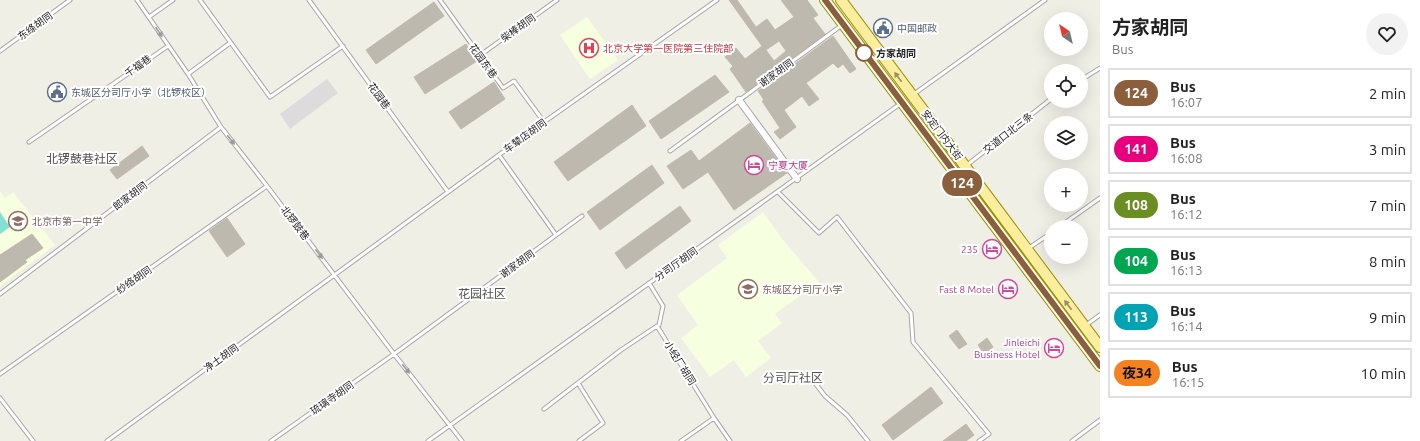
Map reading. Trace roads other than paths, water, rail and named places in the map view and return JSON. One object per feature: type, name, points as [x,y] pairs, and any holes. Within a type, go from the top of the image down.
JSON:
[{"type":"main road","name":"安定门内大街","points":[[825,0],[1100,366]]},
{"type":"main road","name":"安定门内大街","points":[[841,0],[1100,347]]},
{"type":"street","points":[[739,100],[797,179]]},
{"type":"lane","name":"东绦胡同","points":[[0,51],[70,0]]},
{"type":"lane","name":"北锣鼓巷","points":[[137,0],[188,74],[221,127],[462,441]]},
{"type":"lane","points":[[149,17],[173,0]]},
{"type":"lane","points":[[200,0],[270,97],[343,46]]},
{"type":"lane","name":"花园巷","points":[[310,0],[448,192]]},
{"type":"lane","name":"花园东巷","points":[[440,0],[503,88],[514,81],[544,122]]},
{"type":"lane","name":"柴棒胡同","points":[[479,56],[557,0]]},
{"type":"lane","name":"车辇店胡同","points":[[334,275],[544,122],[717,0]]},
{"type":"lane","points":[[912,95],[1045,0]]},
{"type":"lane","name":"谢家胡同","points":[[670,151],[843,24]]},
{"type":"lane","points":[[188,74],[230,43]]},
{"type":"lane","name":"千福巷","points":[[29,142],[168,46]]},
{"type":"lane","points":[[1088,76],[1100,68]]},
{"type":"lane","name":"分司厅胡同","points":[[428,441],[902,103]]},
{"type":"lane","name":"交道口北三条","points":[[965,166],[1044,104]]},
{"type":"lane","name":"郎家胡同","points":[[0,294],[221,127]]},
{"type":"lane","points":[[499,155],[556,235]]},
{"type":"lane","name":"纱络胡同","points":[[0,374],[267,186]]},
{"type":"lane","points":[[778,192],[819,233],[837,217],[911,313],[913,342],[989,434],[979,441]]},
{"type":"lane","points":[[1069,220],[1100,198]]},
{"type":"lane","name":"谢家胡同","points":[[394,354],[582,216]]},
{"type":"lane","points":[[1027,249],[1044,238]]},
{"type":"lane","name":"净土胡同","points":[[106,441],[334,275]]},
{"type":"lane","points":[[544,409],[620,350],[659,325],[663,306],[649,283]]},
{"type":"lane","points":[[1084,326],[1100,315]]},
{"type":"lane","name":"小经厂胡同","points":[[657,326],[730,441]]},
{"type":"lane","name":"琉璃寺胡同","points":[[271,441],[394,354]]},
{"type":"lane","points":[[812,379],[825,396],[847,415],[868,441]]},
{"type":"lane","points":[[578,383],[603,423],[579,441]]},
{"type":"lane","points":[[0,398],[32,441]]},
{"type":"lane","points":[[682,441],[714,418]]},
{"type":"lane","points":[[1072,441],[1100,420]]},
{"type":"place","name":"中国邮政","points":[[883,28]]},
{"type":"place","name":"北京大学第一医院第三住院部","points":[[589,48]]},
{"type":"place","name":"方家胡同","points":[[864,53]]},
{"type":"place","name":"东城区分司厅小学（北锣校区）","points":[[57,92]]},
{"type":"place","name":"宁夏大厦","points":[[754,165]]},
{"type":"place","name":"北京市第一中学","points":[[18,221]]},
{"type":"place","name":"235","points":[[992,249]]},
{"type":"place","name":"东城区分司厅小学","points":[[748,289]]},
{"type":"place","name":"Fast 8 Motel","points":[[1008,289]]},
{"type":"place","name":"Jinleichi Business Hotel","points":[[1054,348]]},
{"type":"district","name":"北锣鼓巷社区","points":[[82,158]]},
{"type":"district","name":"花园社区","points":[[482,293]]},
{"type":"district","name":"分司厅社区","points":[[793,377]]}]
